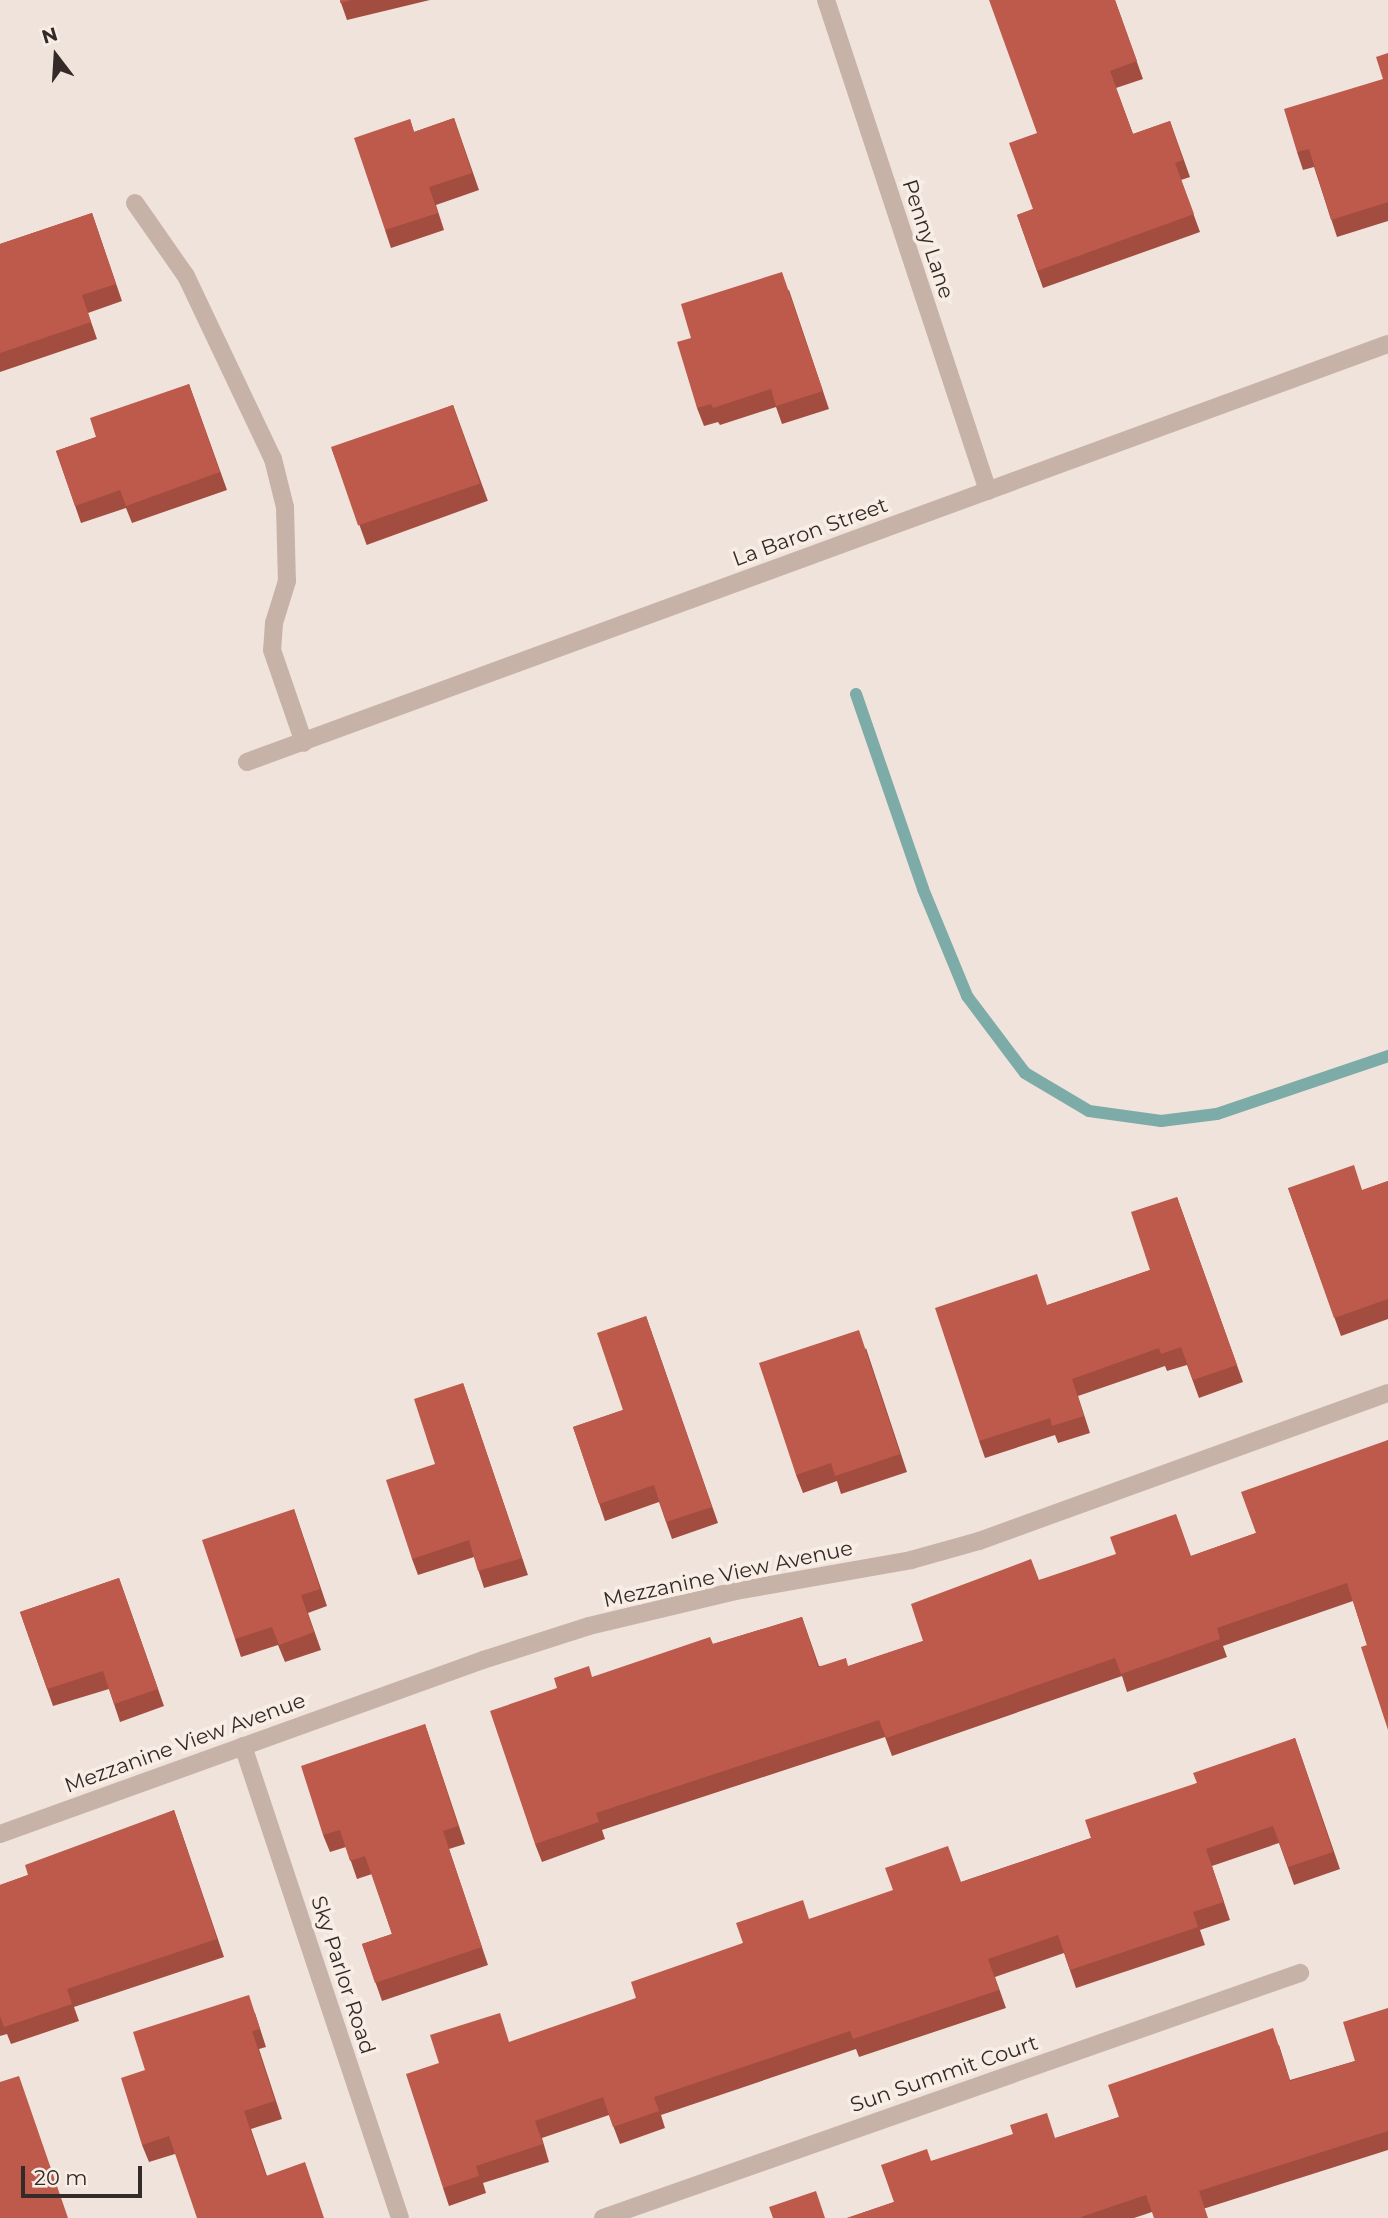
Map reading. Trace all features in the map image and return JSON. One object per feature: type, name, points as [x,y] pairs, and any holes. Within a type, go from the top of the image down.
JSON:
[{"type":"street","name":"Penny Lane","points":[[826,0],[988,491]]},
{"type":"street","points":[[135,203],[186,275],[273,459],[285,507],[287,581],[274,623],[272,650],[304,743]]},
{"type":"street","name":"La Baron Street","points":[[247,762],[1388,344]]},
{"type":"street","name":"Mezzanine View Avenue","points":[[0,1834],[482,1660],[589,1626],[736,1591],[911,1560],[979,1541],[1388,1393]]},
{"type":"street","name":"Sky Parlor Road","points":[[243,1746],[400,2218]]},
{"type":"street","name":"Sun Summit Court","points":[[603,2218],[1300,1973]]},
{"type":"building","points":[[989,0],[1115,0],[1137,61],[1110,71],[1133,134],[1170,121],[1183,160],[1175,163],[1194,214],[1037,271],[1017,215],[1033,209],[1009,143],[1037,133]]},
{"type":"building","points":[[1388,53],[1388,202],[1331,220],[1309,149],[1297,152],[1284,109],[1383,79],[1376,57]]},
{"type":"building","points":[[454,118],[472,173],[429,187],[438,213],[385,230],[354,138],[410,119],[414,132]]},
{"type":"building","points":[[92,213],[116,284],[82,295],[91,322],[0,353],[0,244]]},
{"type":"building","points":[[782,272],[823,391],[776,406],[771,389],[713,408],[711,404],[697,408],[677,342],[691,338],[681,304]]},
{"type":"building","points":[[189,384],[220,472],[126,506],[120,490],[75,506],[56,451],[96,437],[90,418]]},
{"type":"building","points":[[453,405],[480,483],[358,525],[331,447]]},
{"type":"building","points":[[1354,1165],[1362,1190],[1388,1181],[1388,1299],[1334,1318],[1288,1188]]},
{"type":"building","points":[[1177,1197],[1237,1365],[1193,1380],[1181,1347],[1161,1354],[1159,1348],[1072,1379],[1084,1416],[1052,1426],[1050,1418],[979,1441],[935,1308],[1037,1274],[1047,1305],[1150,1270],[1131,1212]]},
{"type":"building","points":[[646,1316],[712,1507],[666,1522],[654,1485],[599,1504],[573,1427],[623,1410],[597,1333]]},
{"type":"building","points":[[859,1330],[900,1454],[835,1476],[831,1463],[796,1475],[759,1363]]},
{"type":"building","points":[[463,1383],[522,1558],[478,1571],[469,1540],[412,1559],[386,1480],[435,1464],[414,1399]]},
{"type":"building","points":[[1388,1440],[1388,1730],[1361,1647],[1367,1645],[1347,1583],[1217,1628],[1220,1639],[1121,1674],[1115,1658],[886,1738],[879,1720],[596,1813],[599,1822],[535,1844],[490,1711],[557,1688],[554,1678],[589,1666],[592,1677],[710,1637],[713,1644],[802,1617],[818,1667],[846,1658],[848,1666],[923,1641],[911,1604],[1031,1559],[1039,1580],[1116,1554],[1110,1537],[1176,1514],[1191,1556],[1256,1533],[1241,1492]]},
{"type":"building","points":[[294,1509],[320,1589],[301,1595],[314,1632],[279,1645],[272,1627],[235,1639],[202,1540]]},
{"type":"building","points":[[119,1578],[158,1689],[114,1704],[103,1671],[47,1689],[20,1612]]},
{"type":"building","points":[[425,1724],[458,1826],[443,1831],[482,1947],[375,1983],[362,1944],[392,1934],[365,1856],[350,1861],[340,1830],[323,1835],[301,1766]]},
{"type":"building","points":[[1295,1738],[1333,1852],[1288,1867],[1273,1826],[1206,1849],[1224,1902],[1193,1912],[1198,1927],[1070,1970],[1058,1935],[988,1959],[999,1990],[853,2039],[850,2031],[654,2097],[659,2111],[613,2127],[603,2097],[535,2121],[543,2144],[476,2166],[479,2176],[443,2188],[406,2074],[439,2063],[430,2035],[500,2013],[509,2042],[636,1998],[631,1982],[743,1943],[736,1923],[803,1900],[809,1919],[893,1890],[885,1868],[948,1846],[961,1882],[1091,1838],[1085,1820],[1197,1783],[1193,1773]]},
{"type":"building","points":[[174,1810],[217,1939],[67,1989],[72,2004],[4,2027],[0,2016],[0,1885],[28,1875],[25,1865]]},
{"type":"building","points":[[249,1995],[260,2029],[252,2031],[275,2101],[244,2111],[266,2176],[305,2162],[324,2218],[197,2218],[169,2136],[142,2145],[121,2078],[145,2070],[133,2032]]},
{"type":"building","points":[[1388,2008],[1388,2131],[1199,2191],[1208,2218],[1154,2218],[1146,2195],[1082,2218],[847,2218],[894,2202],[881,2165],[927,2149],[931,2161],[1013,2134],[1010,2125],[1047,2113],[1055,2138],[1119,2117],[1108,2085],[1273,2028],[1290,2081],[1355,2061],[1343,2022]]},
{"type":"building","points":[[19,2076],[68,2218],[0,2218],[0,2082]]},
{"type":"building","points":[[816,2191],[825,2218],[773,2218],[769,2207]]},
{"type":"waterway","points":[[856,694],[923,889],[967,996],[1025,1073],[1089,1111],[1161,1121],[1217,1114],[1388,1056]]}]
